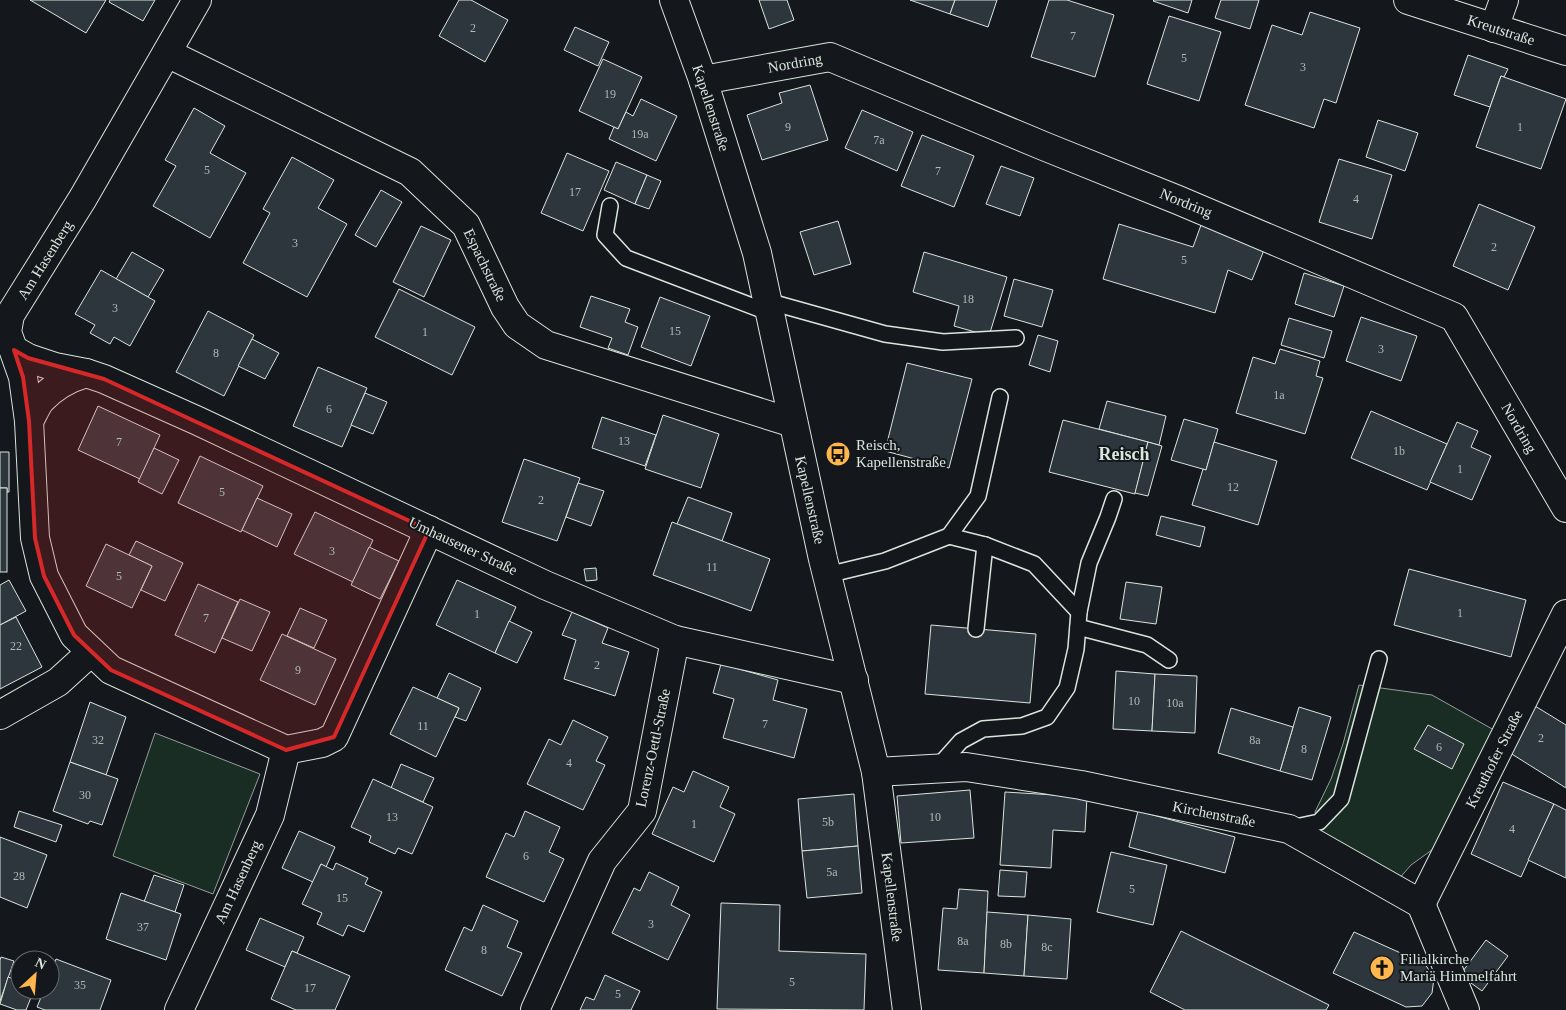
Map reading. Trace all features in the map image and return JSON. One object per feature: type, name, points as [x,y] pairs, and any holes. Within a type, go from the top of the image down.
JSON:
[{"type":"street","name":"Am Hasenberg","points":[[180,1010],[270,815],[286,750],[111,670],[74,635],[44,576],[34,538],[29,421],[23,377],[7,332],[10,315],[83,198],[197,0]]},
{"type":"street","name":"Kapellenstraße","points":[[674,0],[703,80],[757,253],[793,423],[876,772],[906,1010]]},
{"type":"street","name":"Kreutstraße","points":[[1408,0],[1566,51]]},
{"type":"street","points":[[1494,28],[1504,0]]},
{"type":"street","name":"Espachstraße","points":[[167,53],[410,172],[466,225],[505,307],[516,325],[546,345],[793,423]]},
{"type":"street","name":"Nordring","points":[[703,80],[830,57],[1178,200],[1454,317],[1566,508]]},
{"type":"street","name":"Umhausener Straße","points":[[14,350],[28,358],[55,367],[86,373],[104,379],[198,421],[545,585],[676,640],[854,680]]},
{"type":"street","points":[[29,421],[40,401],[56,387],[72,377],[86,373]]},
{"type":"street","points":[[286,750],[322,744],[334,737],[429,530]]},
{"type":"street","name":"Kreuthofer Straße","points":[[1421,904],[1566,614]]},
{"type":"street","name":"Lorenz-Oettl-Straße","points":[[535,1010],[602,861],[642,811],[676,640]]},
{"type":"street","points":[[0,715],[58,682],[91,652]]},
{"type":"street","name":"Kirchenstraße","points":[[876,772],[966,767],[1071,783],[1289,829],[1421,904]]},
{"type":"street","points":[[1421,904],[1465,1010]]},
{"type":"lane","points":[[610,206],[605,235],[626,258],[768,307],[885,334],[943,342],[1016,338]]},
{"type":"lane","points":[[828,575],[884,561],[949,536],[978,496],[1000,397]]},
{"type":"lane","points":[[936,769],[961,741],[983,730],[1022,726],[1047,717],[1067,688],[1076,649],[1079,619],[1089,563],[1114,499]]},
{"type":"lane","points":[[949,536],[985,545],[1034,564],[1079,619],[1147,645],[1169,660]]},
{"type":"lane","points":[[976,629],[985,545]]},
{"type":"lane","points":[[1289,829],[1319,822],[1341,799],[1380,659]]},
{"type":"highlighted area","points":[[14,350],[28,358],[104,379],[429,530],[334,737],[286,750],[111,670],[74,635],[44,576],[35,538],[29,421],[23,377]]},
{"type":"green space","points":[[1359,685],[1432,695],[1494,730],[1436,847],[1411,865],[1397,881],[1323,836],[1315,812],[1331,779],[1343,744]]},
{"type":"green space","points":[[155,733],[260,774],[213,894],[113,856]]},
{"type":"building","points":[[30,0],[106,0],[86,33]]},
{"type":"building","points":[[110,0],[155,0],[143,21],[109,2]]},
{"type":"building","points":[[459,0],[471,0],[508,20],[485,62],[439,36]]},
{"type":"building","points":[[759,0],[787,0],[794,20],[769,29]]},
{"type":"building","points":[[910,0],[955,0],[950,14]]},
{"type":"building","points":[[955,0],[997,0],[988,27],[950,14]]},
{"type":"building","points":[[1049,0],[1067,0],[1114,15],[1095,77],[1031,57]]},
{"type":"building","points":[[1154,0],[1192,0],[1188,13]]},
{"type":"building","points":[[1221,0],[1259,0],[1250,29],[1215,18]]},
{"type":"building","points":[[1310,12],[1360,28],[1336,103],[1324,99],[1314,128],[1245,105],[1272,25],[1302,35]]},
{"type":"building","points":[[1169,16],[1221,32],[1199,101],[1147,84]]},
{"type":"building","points":[[575,27],[609,42],[598,66],[564,50]]},
{"type":"building","points":[[1468,55],[1508,69],[1504,77],[1501,76],[1490,107],[1454,95]]},
{"type":"building","points":[[603,59],[642,77],[618,129],[579,111]]},
{"type":"building","points":[[1501,76],[1566,99],[1541,169],[1476,147]]},
{"type":"building","points":[[810,85],[828,140],[762,160],[747,115],[782,103],[779,93]]},
{"type":"building","points":[[641,99],[677,116],[656,161],[609,139],[614,127],[618,129],[626,112],[633,116]]},
{"type":"building","points":[[194,108],[225,126],[210,153],[246,173],[210,238],[153,206],[176,166],[165,160]]},
{"type":"building","points":[[862,110],[913,132],[897,171],[845,148]]},
{"type":"building","points":[[1378,120],[1418,133],[1405,171],[1366,157]]},
{"type":"building","points":[[922,135],[974,156],[954,207],[901,186]]},
{"type":"building","points":[[567,153],[609,171],[583,231],[541,213]]},
{"type":"building","points":[[292,157],[334,180],[318,208],[347,224],[307,297],[243,263],[270,213],[263,209]]},
{"type":"building","points":[[1339,159],[1392,175],[1372,239],[1319,222]]},
{"type":"building","points":[[616,162],[647,175],[635,204],[604,190]]},
{"type":"building","points":[[1001,166],[1034,178],[1020,216],[986,204]]},
{"type":"building","points":[[647,175],[661,181],[649,209],[635,204]]},
{"type":"building","points":[[381,190],[402,202],[376,247],[355,235]]},
{"type":"building","points":[[1479,204],[1535,227],[1508,290],[1453,266]]},
{"type":"building","points":[[838,221],[851,264],[814,275],[800,232]]},
{"type":"building","points":[[1119,224],[1193,247],[1201,225],[1264,250],[1252,280],[1228,270],[1215,313],[1103,279]]},
{"type":"building","points":[[421,226],[451,240],[424,297],[393,282]]},
{"type":"building","points":[[132,252],[164,270],[148,297],[116,279]]},
{"type":"building","points":[[924,252],[1007,277],[989,336],[954,326],[959,306],[913,292]]},
{"type":"building","points":[[101,270],[155,301],[130,346],[114,337],[110,344],[90,333],[95,325],[75,314]]},
{"type":"building","points":[[1304,273],[1344,286],[1334,317],[1295,304]]},
{"type":"building","points":[[1014,279],[1053,290],[1042,327],[1004,316]]},
{"type":"building","points":[[399,289],[475,327],[452,375],[375,337]]},
{"type":"building","points":[[591,296],[630,309],[625,322],[638,327],[628,355],[608,348],[612,338],[580,327]]},
{"type":"building","points":[[660,297],[710,316],[691,366],[641,347]]},
{"type":"building","points":[[208,311],[254,335],[224,396],[176,372]]},
{"type":"building","points":[[1361,317],[1417,336],[1401,381],[1346,361]]},
{"type":"building","points":[[1289,318],[1332,331],[1324,358],[1281,345]]},
{"type":"building","points":[[1038,335],[1058,341],[1050,372],[1029,365]]},
{"type":"building","points":[[252,339],[279,353],[265,379],[238,366]]},
{"type":"building","points":[[1280,349],[1320,361],[1316,376],[1323,378],[1305,434],[1236,413],[1253,357],[1275,364]]},
{"type":"building","points":[[907,363],[972,379],[949,468],[885,451]]},
{"type":"building","points":[[318,367],[367,388],[342,447],[293,426]]},
{"type":"building","points":[[365,393],[387,402],[373,434],[351,425]]},
{"type":"building","points":[[1107,401],[1166,416],[1159,445],[1099,429]]},
{"type":"building","points":[[98,406],[160,435],[140,479],[78,450]]},
{"type":"building","points":[[1371,411],[1447,444],[1427,490],[1351,458]]},
{"type":"building","points":[[663,415],[719,434],[701,488],[645,469]]},
{"type":"building","points":[[602,417],[656,435],[645,466],[592,448]]},
{"type":"building","points":[[1184,419],[1218,429],[1206,470],[1171,460]]},
{"type":"building","points":[[1063,420],[1148,442],[1135,494],[1049,472]]},
{"type":"building","points":[[1457,422],[1478,431],[1471,447],[1491,456],[1472,500],[1430,482]]},
{"type":"building","points":[[1148,442],[1162,446],[1148,496],[1135,493]]},
{"type":"building","points":[[1214,442],[1277,461],[1258,525],[1192,505],[1203,469],[1206,470]]},
{"type":"building","points":[[154,448],[179,460],[162,494],[138,482]]},
{"type":"building","points":[[0,452],[9,452],[9,492],[7,492],[7,488],[0,488]]},
{"type":"building","points":[[200,456],[263,486],[241,532],[178,503]]},
{"type":"building","points":[[524,459],[580,478],[557,541],[502,522]]},
{"type":"building","points":[[578,483],[604,491],[591,526],[566,517]]},
{"type":"building","points":[[0,488],[7,488],[7,572],[0,572]]},
{"type":"building","points":[[688,497],[732,513],[722,541],[677,524]]},
{"type":"building","points":[[257,498],[292,514],[277,547],[242,530]]},
{"type":"building","points":[[315,512],[373,540],[353,582],[294,554]]},
{"type":"building","points":[[1161,516],[1205,527],[1200,547],[1156,535]]},
{"type":"building","points":[[672,522],[770,559],[751,611],[653,575]]},
{"type":"building","points":[[136,541],[183,563],[165,601],[141,590],[152,566],[129,555]]},
{"type":"building","points":[[106,544],[152,566],[132,608],[86,586]]},
{"type":"building","points":[[369,547],[399,561],[380,599],[351,585]]},
{"type":"building","points":[[596,568],[597,580],[586,581],[584,569]]},
{"type":"building","points":[[1409,569],[1526,600],[1511,657],[1394,625]]},
{"type":"building","points":[[9,580],[26,611],[0,625],[0,585]]},
{"type":"building","points":[[457,580],[516,607],[495,653],[436,625]]},
{"type":"building","points":[[1126,582],[1162,587],[1156,624],[1120,619]]},
{"type":"building","points":[[198,584],[238,602],[215,653],[175,635]]},
{"type":"building","points":[[240,599],[270,612],[252,651],[222,638]]},
{"type":"building","points":[[300,608],[327,620],[314,648],[287,636]]},
{"type":"building","points":[[572,612],[608,628],[602,643],[629,652],[615,696],[564,679],[576,640],[562,635]]},
{"type":"building","points":[[16,617],[42,667],[0,689],[0,625]]},
{"type":"building","points":[[509,621],[532,632],[517,663],[495,653]]},
{"type":"building","points":[[931,625],[1036,634],[1030,703],[925,694]]},
{"type":"building","points":[[282,634],[336,659],[315,705],[260,680]]},
{"type":"building","points":[[721,664],[778,680],[773,700],[807,709],[794,758],[723,738],[734,699],[713,693]]},
{"type":"building","points":[[1116,671],[1155,674],[1152,731],[1113,729]]},
{"type":"building","points":[[449,673],[481,688],[466,721],[455,717],[459,708],[437,698]]},
{"type":"building","points":[[1155,674],[1197,676],[1195,733],[1152,731]]},
{"type":"building","points":[[413,687],[459,708],[436,757],[390,734]]},
{"type":"building","points":[[90,702],[126,717],[106,775],[70,762]]},
{"type":"building","points":[[1535,706],[1566,725],[1566,788],[1507,751]]},
{"type":"building","points":[[1299,707],[1331,717],[1312,780],[1280,771]]},
{"type":"building","points":[[1231,708],[1293,727],[1280,771],[1218,753]]},
{"type":"building","points":[[573,720],[608,737],[596,761],[605,765],[583,810],[527,784],[549,739],[561,745]]},
{"type":"building","points":[[1428,725],[1464,744],[1452,769],[1414,749]]},
{"type":"building","points":[[70,762],[118,779],[102,825],[90,821],[88,824],[53,811]]},
{"type":"building","points":[[401,764],[434,778],[423,802],[391,788]]},
{"type":"building","points":[[693,771],[729,787],[720,807],[735,814],[714,862],[652,834],[673,787],[684,792]]},
{"type":"building","points":[[373,779],[433,807],[412,854],[398,848],[395,854],[369,842],[371,836],[351,827]]},
{"type":"building","points":[[1503,782],[1554,804],[1521,877],[1471,854]]},
{"type":"building","points":[[970,790],[974,838],[901,843],[897,796]]},
{"type":"building","points":[[1005,792],[1087,797],[1085,832],[1053,830],[1051,868],[1000,865]]},
{"type":"building","points":[[854,794],[858,846],[802,851],[798,799]]},
{"type":"building","points":[[1554,804],[1566,810],[1566,878],[1528,860]]},
{"type":"building","points":[[19,811],[62,825],[56,842],[14,827]]},
{"type":"building","points":[[525,811],[560,827],[549,852],[564,859],[544,902],[486,877],[506,833],[514,837]]},
{"type":"building","points":[[1138,811],[1235,837],[1225,873],[1129,847]]},
{"type":"building","points":[[299,831],[335,847],[326,867],[321,864],[313,882],[282,868]]},
{"type":"building","points":[[0,837],[47,855],[27,908],[0,897]]},
{"type":"building","points":[[858,846],[862,893],[807,898],[802,851]]},
{"type":"building","points":[[1111,852],[1167,865],[1153,925],[1097,912]]},
{"type":"building","points":[[336,863],[368,878],[365,884],[382,892],[364,932],[348,925],[343,936],[317,924],[322,913],[302,904],[321,864],[333,870]]},
{"type":"building","points":[[1000,870],[1027,872],[1025,897],[998,896]]},
{"type":"building","points":[[649,872],[679,887],[671,905],[690,915],[668,960],[612,933],[634,888],[640,891]]},
{"type":"building","points":[[154,875],[184,885],[175,912],[144,902]]},
{"type":"building","points":[[959,889],[988,891],[984,973],[938,970],[943,908],[957,909]]},
{"type":"building","points":[[121,893],[181,914],[166,960],[106,939]]},
{"type":"building","points":[[721,903],[780,905],[779,951],[866,954],[864,1010],[717,1009]]},
{"type":"building","points":[[483,905],[518,921],[507,947],[522,953],[502,996],[445,970],[464,927],[472,931]]},
{"type":"building","points":[[987,912],[1028,915],[1024,976],[984,973]]},
{"type":"building","points":[[1028,915],[1071,919],[1067,979],[1024,976]]},
{"type":"building","points":[[260,918],[304,937],[297,953],[292,951],[285,967],[246,950]]},
{"type":"building","points":[[1181,931],[1329,1005],[1326,1010],[1185,1010],[1150,992]]},
{"type":"building","name":"Filialkirche Mariä Himmelfahrt","points":[[1354,932],[1425,964],[1434,978],[1432,993],[1422,1006],[1406,1007],[1333,973]]},
{"type":"building","points":[[1486,940],[1508,956],[1482,991],[1460,975]]},
{"type":"building","points":[[292,951],[350,976],[335,1010],[296,1010],[271,999]]},
{"type":"building","points":[[1,957],[10,960],[10,972],[0,1001]]},
{"type":"building","points":[[60,961],[111,980],[100,1010],[45,1010],[37,1007],[40,1000],[60,1000]]},
{"type":"building","points":[[605,975],[640,991],[631,1010],[580,1010],[586,997],[594,1000]]},
{"type":"building","points":[[8,977],[10,978],[10,1000],[30,1000],[26,1010],[17,1010],[0,1004]]},
{"type":"place","name":"Reisch, Kapellenstraße","points":[[838,454]]},
{"type":"place","name":"Filialkirche Mariä Himmelfahrt","points":[[1382,968]]},
{"type":"district","name":"Reisch","points":[[1124,454]]}]
